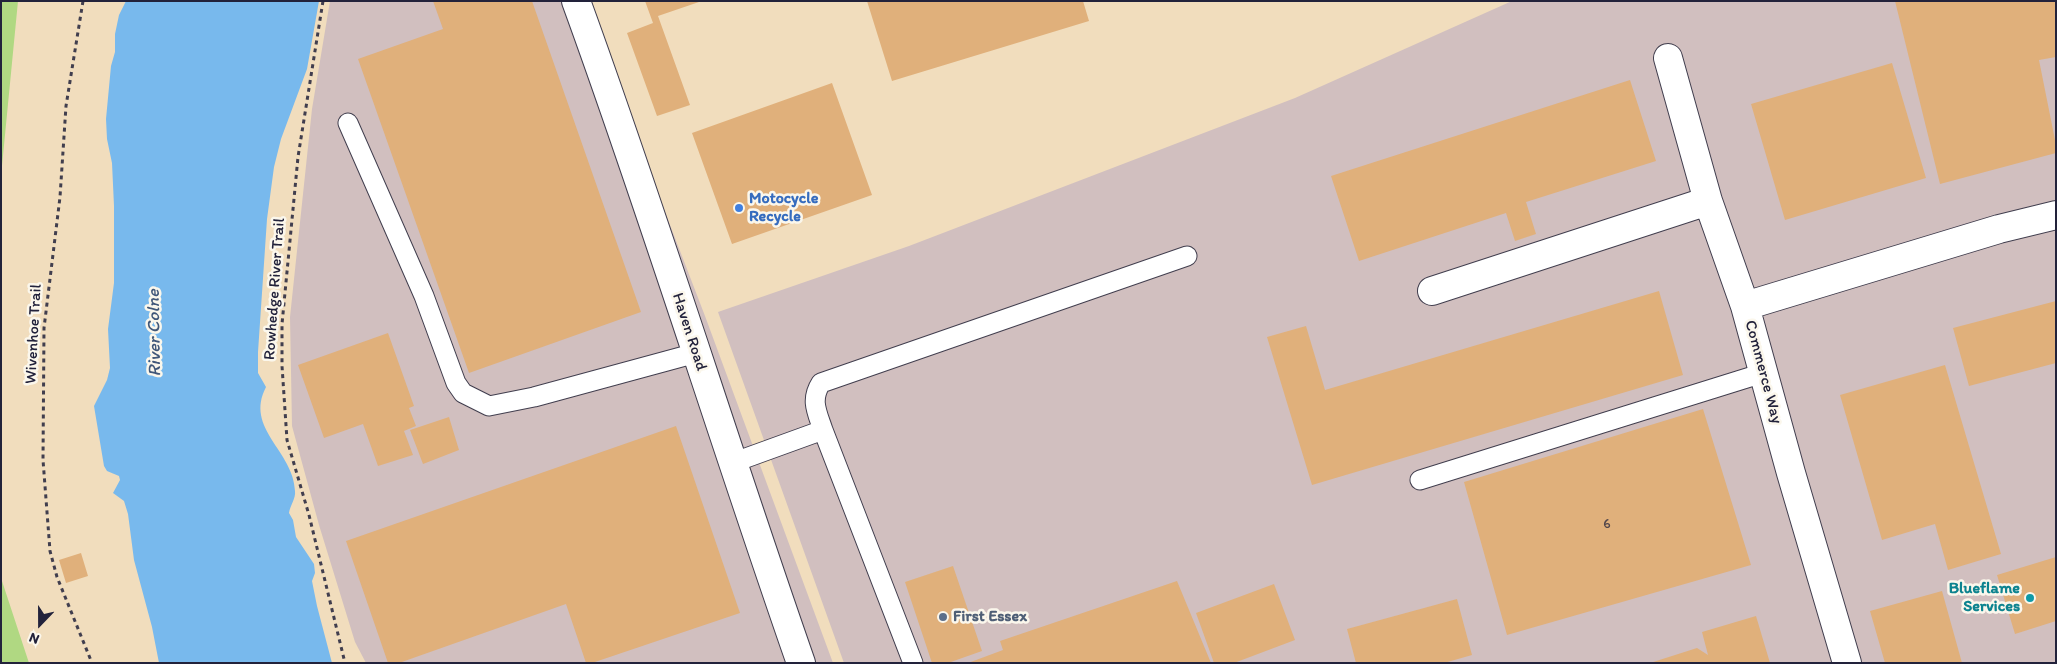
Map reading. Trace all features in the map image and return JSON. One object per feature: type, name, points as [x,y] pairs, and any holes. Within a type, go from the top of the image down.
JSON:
[{"type":"street","name":"Haven Road","points":[[576,1],[656,230],[732,463],[801,663]]},
{"type":"street","points":[[1668,58],[1708,201],[1745,306]]},
{"type":"street","points":[[1432,291],[1708,201]]},
{"type":"street","name":"Commerce Way","points":[[1847,663],[1745,306],[2000,229],[2056,216]]},
{"type":"lane","points":[[348,123],[424,296],[456,383],[463,393],[489,406],[534,398],[696,353]]},
{"type":"lane","points":[[914,663],[823,430],[815,404],[815,392],[821,383],[1187,256]]},
{"type":"lane","points":[[1420,480],[1763,373]]},
{"type":"lane","points":[[732,463],[823,430]]},
{"type":"path","name":"Wivenhoe Trail","points":[[83,1],[66,106],[60,197],[44,328],[42,460],[50,551],[57,576],[92,663]]},
{"type":"path","name":"Rowhedge River Trail","points":[[323,1],[298,157],[282,324],[282,366],[287,440],[309,515],[345,663]]},
{"type":"shaded area","points":[[330,1],[584,1],[705,316],[833,663],[366,663],[355,642],[319,525],[292,426],[290,317],[312,109]]},
{"type":"shaded area","points":[[1512,1],[2056,1],[2056,663],[844,663],[718,312],[909,246],[1295,98]]},
{"type":"green space","points":[[1,1],[18,1],[1,176]]},
{"type":"green space","points":[[1,578],[29,663],[1,663]]},
{"type":"water","name":"River Colne","points":[[126,1],[319,1],[307,69],[281,139],[274,167],[267,219],[258,373],[266,387],[261,402],[261,415],[265,428],[293,477],[295,494],[289,513],[293,520],[296,537],[314,564],[315,573],[312,581],[332,663],[159,663],[152,627],[134,560],[128,514],[124,501],[113,493],[120,480],[119,476],[107,471],[104,466],[94,406],[107,380],[110,368],[108,329],[114,283],[114,206],[112,163],[107,139],[106,119],[111,66],[115,52],[115,34],[119,15]]},
{"type":"building","points":[[433,1],[532,1],[641,312],[469,373],[358,59],[443,29]]},
{"type":"building","points":[[645,1],[699,2],[658,16],[690,105],[657,116],[627,33],[653,23]]},
{"type":"building","points":[[867,1],[1083,1],[1089,21],[892,81]]},
{"type":"building","points":[[1895,1],[2056,1],[2056,57],[2039,60],[2056,153],[1940,184]]},
{"type":"building","points":[[1892,63],[1926,178],[1785,220],[1751,104]]},
{"type":"building","points":[[1630,80],[1656,161],[1526,202],[1536,234],[1515,241],[1506,213],[1359,261],[1331,176]]},
{"type":"building","points":[[832,83],[872,195],[732,244],[692,133]]},
{"type":"building","points":[[1659,291],[1683,375],[1312,485],[1267,337],[1306,326],[1325,390]]},
{"type":"building","points":[[2056,301],[2056,363],[1969,386],[1953,328]]},
{"type":"building","points":[[388,333],[414,406],[409,408],[416,426],[404,431],[413,455],[378,466],[363,424],[324,438],[298,365]]},
{"type":"building","points":[[1945,365],[2001,554],[1948,570],[1935,524],[1882,540],[1840,395]]},
{"type":"building","points":[[1703,409],[1751,565],[1507,635],[1464,482]]},
{"type":"building","points":[[449,417],[459,450],[423,464],[410,430]]},
{"type":"building","points":[[676,426],[740,613],[592,663],[586,663],[566,604],[399,663],[388,663],[346,541]]},
{"type":"building","points":[[81,553],[88,576],[66,583],[59,560]]},
{"type":"building","name":"Blueflame Services","points":[[2056,557],[2056,621],[2015,634],[1997,575]]},
{"type":"building","name":"First Essex","points":[[953,566],[982,651],[948,663],[932,663],[905,582]]},
{"type":"building","points":[[1177,581],[1211,663],[968,663],[1003,650],[1000,641]]},
{"type":"building","points":[[1274,584],[1295,640],[1234,663],[1214,663],[1196,613]]},
{"type":"building","points":[[1942,591],[1962,663],[1885,663],[1870,611]]},
{"type":"building","points":[[1457,599],[1472,655],[1444,663],[1356,663],[1347,629]]},
{"type":"building","points":[[1756,616],[1770,663],[1650,663],[1697,648],[1708,655],[1702,632]]},
{"type":"place","name":"Motocycle Recycle","points":[[739,208]]},
{"type":"place","name":"Blueflame Services","points":[[2030,598]]},
{"type":"place","name":"First Essex","points":[[943,617]]}]
